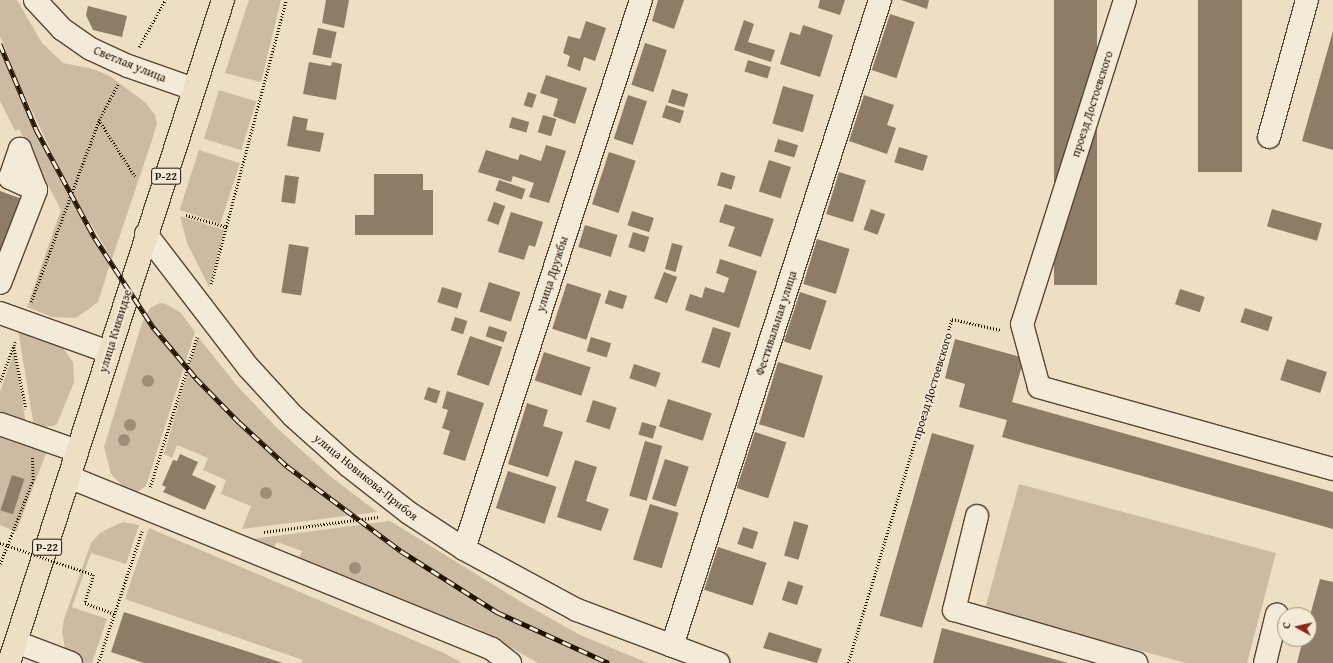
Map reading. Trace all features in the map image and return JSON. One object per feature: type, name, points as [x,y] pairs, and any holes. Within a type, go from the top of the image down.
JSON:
[{"type":"main road","name":"улица Киквидзе","points":[[9,663],[146,234],[223,0]]},
{"type":"street","name":"Светлая улица","points":[[34,0],[51,19],[72,36],[105,56],[128,66],[194,89]]},
{"type":"street","name":"улица Дружбы","points":[[464,549],[641,0]]},
{"type":"street","name":"Фестивальная улица","points":[[672,646],[880,0]]},
{"type":"street","name":"проезд Достоевского","points":[[1022,324],[1125,0]]},
{"type":"street","points":[[1269,136],[1307,0]]},
{"type":"street","points":[[0,283],[36,190]]},
{"type":"street","name":"улица Новикова-Прибоя","points":[[146,234],[249,368],[293,416],[349,466],[408,514],[464,549],[577,610],[718,663]]},
{"type":"street","points":[[0,313],[109,352]]},
{"type":"street","points":[[1022,324],[1039,387],[1333,469]]},
{"type":"street","points":[[0,424],[77,451]]},
{"type":"street","points":[[69,477],[144,506],[492,650],[510,663]]},
{"type":"street","points":[[977,516],[954,610],[1136,663]]},
{"type":"street","points":[[1265,663],[1277,614]]},
{"type":"street","points":[[16,642],[71,663]]},
{"type":"path","points":[[0,382],[99,120],[165,0]]},
{"type":"path","points":[[98,663],[116,614],[142,533],[144,506],[183,377],[191,359],[286,0]]},
{"type":"path","points":[[99,120],[135,176]]},
{"type":"path","points":[[186,215],[227,226]]},
{"type":"path","name":"проезд Достоевского","points":[[848,663],[952,319],[999,330],[1022,324]]},
{"type":"path","points":[[14,346],[26,413]]},
{"type":"path","points":[[0,564],[33,480]]},
{"type":"path","points":[[259,533],[408,514]]},
{"type":"path","points":[[0,544],[94,575],[85,603],[116,614]]},
{"type":"shaded area","points":[[0,0],[17,0],[42,43],[63,63],[93,69],[110,76],[146,103],[155,115],[157,123],[153,137],[112,259],[69,188],[18,82],[0,36]]},
{"type":"shaded area","points":[[249,0],[281,0],[261,82],[225,73]]},
{"type":"shaded area","points":[[0,50],[37,134],[67,194],[110,264],[98,302],[76,318],[52,317],[27,307],[61,210],[19,129],[15,131],[0,101]]},
{"type":"shaded area","points":[[219,90],[256,101],[241,150],[204,139]]},
{"type":"shaded area","points":[[199,150],[240,163],[220,223],[180,210]]},
{"type":"shaded area","points":[[180,216],[224,230],[209,287],[187,243]]},
{"type":"shaded area","points":[[160,303],[166,304],[181,313],[195,332],[146,486],[135,493],[126,490],[111,474],[104,447],[142,323],[150,308]]},
{"type":"shaded area","points":[[18,330],[63,348],[73,362],[74,382],[57,424],[53,426],[34,427]]},
{"type":"shaded area","points":[[198,337],[239,388],[279,430],[330,476],[377,512],[242,529],[251,506],[221,494],[226,480],[203,470],[208,458],[177,445],[172,458],[164,454]]},
{"type":"shaded area","points":[[14,352],[26,424],[0,414],[0,392]]},
{"type":"shaded area","points":[[0,433],[47,451],[16,532],[0,525]]},
{"type":"shaded area","points":[[1019,484],[1276,553],[1247,663],[1186,663],[985,609]]},
{"type":"shaded area","points":[[390,521],[518,600],[580,635],[648,663],[538,663],[476,628],[298,561],[302,551],[277,542],[273,551],[245,540]]},
{"type":"shaded area","points":[[123,522],[139,525],[126,564],[91,553],[72,607],[107,619],[92,663],[82,663],[66,653],[62,632],[64,619],[91,543],[101,532]]},
{"type":"shaded area","points":[[149,528],[446,654],[462,663],[302,663],[303,660],[125,599]]},
{"type":"building","points":[[326,0],[349,0],[344,28],[322,23]]},
{"type":"building","points":[[658,0],[684,0],[674,29],[652,21]]},
{"type":"building","points":[[820,0],[845,0],[840,15],[818,8]]},
{"type":"building","points":[[901,0],[929,0],[927,9]]},
{"type":"building","points":[[1054,0],[1097,0],[1097,285],[1054,285]]},
{"type":"building","points":[[1198,0],[1242,0],[1242,172],[1198,172]]},
{"type":"building","points":[[88,6],[127,16],[122,37],[93,30],[86,15]]},
{"type":"building","points":[[890,14],[915,22],[896,78],[872,70]]},
{"type":"building","points":[[744,20],[754,24],[748,42],[775,50],[771,62],[734,50]]},
{"type":"building","points":[[586,21],[606,28],[595,61],[584,57],[580,71],[567,66],[570,56],[563,53],[568,36],[580,39]]},
{"type":"building","points":[[803,25],[833,35],[820,77],[780,64],[790,32],[800,35]]},
{"type":"building","points":[[318,28],[337,32],[331,58],[312,54]]},
{"type":"building","points":[[1333,31],[1333,150],[1302,141]]},
{"type":"building","points":[[645,43],[667,50],[653,92],[631,85]]},
{"type":"building","points":[[748,60],[771,67],[767,78],[744,71]]},
{"type":"building","points":[[309,62],[331,66],[332,62],[342,64],[336,100],[303,94]]},
{"type":"building","points":[[546,75],[587,88],[575,124],[553,116],[558,99],[540,93]]},
{"type":"building","points":[[783,86],[814,95],[803,132],[772,123]]},
{"type":"building","points":[[672,89],[688,94],[684,107],[668,102]]},
{"type":"building","points":[[528,92],[537,95],[532,108],[524,105]]},
{"type":"building","points":[[628,95],[647,101],[633,145],[614,139]]},
{"type":"building","points":[[864,95],[894,105],[887,125],[896,128],[887,154],[849,141]]},
{"type":"building","points":[[666,105],[684,111],[680,123],[662,117]]},
{"type":"building","points":[[543,115],[556,119],[551,136],[538,132]]},
{"type":"building","points":[[293,116],[308,119],[306,130],[324,133],[320,152],[287,146]]},
{"type":"building","points":[[512,117],[529,122],[526,133],[509,128]]},
{"type":"building","points":[[778,139],[798,145],[794,158],[774,151]]},
{"type":"building","points":[[546,145],[566,151],[549,203],[529,197],[534,183],[513,176],[511,182],[478,172],[486,150],[518,160],[520,154],[541,161]]},
{"type":"building","points":[[899,147],[928,156],[923,171],[894,162]]},
{"type":"building","points":[[609,152],[636,161],[619,213],[592,204]]},
{"type":"building","points":[[769,160],[791,167],[781,198],[759,191]]},
{"type":"building","points":[[721,172],[735,176],[732,190],[717,185]]},
{"type":"building","points":[[839,172],[866,180],[853,222],[826,214]]},
{"type":"building","points":[[374,174],[423,174],[423,190],[433,190],[433,235],[355,235],[355,215],[374,215]]},
{"type":"building","points":[[285,175],[299,177],[295,204],[281,202]]},
{"type":"building","points":[[499,180],[525,189],[522,200],[495,190]]},
{"type":"building","points":[[0,191],[25,200],[0,266]]},
{"type":"building","points":[[494,202],[505,206],[498,225],[487,221]]},
{"type":"building","points":[[725,204],[774,219],[761,257],[728,246],[735,227],[719,222]]},
{"type":"building","points":[[871,209],[885,214],[878,235],[863,230]]},
{"type":"building","points":[[1272,209],[1322,223],[1317,241],[1267,226]]},
{"type":"building","points":[[632,211],[654,218],[649,232],[627,225]]},
{"type":"building","points":[[511,212],[543,222],[535,247],[529,245],[524,260],[498,252]]},
{"type":"building","points":[[585,225],[618,235],[611,257],[578,247]]},
{"type":"building","points":[[633,232],[649,237],[645,252],[628,247]]},
{"type":"building","points":[[817,239],[850,249],[836,294],[803,284]]},
{"type":"building","points":[[672,243],[683,246],[676,272],[665,269]]},
{"type":"building","points":[[289,244],[309,247],[301,296],[281,292]]},
{"type":"building","points":[[720,259],[757,271],[739,328],[685,310],[690,294],[702,298],[705,287],[724,293],[729,278],[716,273]]},
{"type":"building","points":[[664,272],[677,277],[667,303],[654,298]]},
{"type":"building","points":[[489,282],[520,292],[511,322],[479,311]]},
{"type":"building","points":[[567,283],[601,294],[586,340],[552,329]]},
{"type":"building","points":[[442,287],[462,293],[457,308],[437,302]]},
{"type":"building","points":[[1180,289],[1205,297],[1200,312],[1175,304]]},
{"type":"building","points":[[609,290],[627,296],[623,309],[605,303]]},
{"type":"building","points":[[800,292],[827,301],[811,350],[784,341]]},
{"type":"building","points":[[1245,308],[1273,317],[1268,331],[1240,322]]},
{"type":"building","points":[[455,317],[467,321],[463,334],[451,330]]},
{"type":"building","points":[[489,326],[507,332],[504,342],[486,336]]},
{"type":"building","points":[[713,327],[731,333],[720,368],[702,362]]},
{"type":"building","points":[[470,336],[502,347],[489,386],[457,375]]},
{"type":"building","points":[[591,337],[611,343],[607,357],[587,351]]},
{"type":"building","points":[[955,339],[1024,358],[1012,402],[1333,492],[1333,529],[1002,437],[1007,420],[959,407],[965,384],[945,378]]},
{"type":"building","points":[[544,352],[591,367],[581,396],[535,381]]},
{"type":"building","points":[[1287,359],[1327,372],[1320,393],[1280,380]]},
{"type":"building","points":[[778,362],[823,376],[804,438],[759,424]]},
{"type":"building","points":[[634,364],[661,373],[656,387],[629,378]]},
{"type":"building","points":[[428,387],[440,391],[436,403],[424,399]]},
{"type":"building","points":[[447,391],[484,403],[465,461],[443,454],[450,431],[442,428],[448,410],[442,408]]},
{"type":"building","points":[[668,399],[712,413],[703,441],[659,427]]},
{"type":"building","points":[[593,400],[617,408],[610,430],[586,422]]},
{"type":"building","points":[[527,403],[548,410],[543,426],[563,432],[548,477],[508,464]]},
{"type":"building","points":[[642,422],[656,426],[653,439],[638,434]]},
{"type":"building","points":[[755,432],[786,442],[768,498],[737,488]]},
{"type":"building","points":[[932,433],[974,445],[922,628],[880,616]]},
{"type":"building","points":[[645,441],[662,446],[647,501],[629,496]]},
{"type":"building","points":[[180,454],[198,462],[192,475],[216,486],[205,510],[163,492],[166,487],[162,485],[173,460],[177,461]]},
{"type":"building","points":[[665,459],[689,467],[676,507],[652,499]]},
{"type":"building","points":[[575,460],[597,467],[586,501],[609,509],[601,531],[557,517]]},
{"type":"building","points":[[508,471],[557,487],[544,524],[496,508]]},
{"type":"building","points":[[12,475],[24,479],[13,514],[1,510]]},
{"type":"building","points":[[650,504],[679,513],[662,568],[633,559]]},
{"type":"building","points":[[794,521],[808,525],[798,560],[784,556]]},
{"type":"building","points":[[743,527],[758,532],[753,549],[737,544]]},
{"type":"building","points":[[718,547],[767,563],[753,606],[704,590]]},
{"type":"building","points":[[1320,579],[1333,582],[1333,663],[1297,663],[1301,647],[1317,647],[1317,607],[1312,607]]},
{"type":"building","points":[[788,581],[803,586],[797,605],[782,600]]},
{"type":"building","points":[[124,612],[283,663],[144,663],[111,652]]},
{"type":"building","points":[[942,628],[1068,663],[933,663]]},
{"type":"building","points":[[769,632],[822,649],[817,663],[763,648]]},
{"type":"railway","points":[[0,44],[36,129],[95,238],[154,328],[196,378],[239,422],[287,466],[401,551],[497,612],[609,663]]}]
